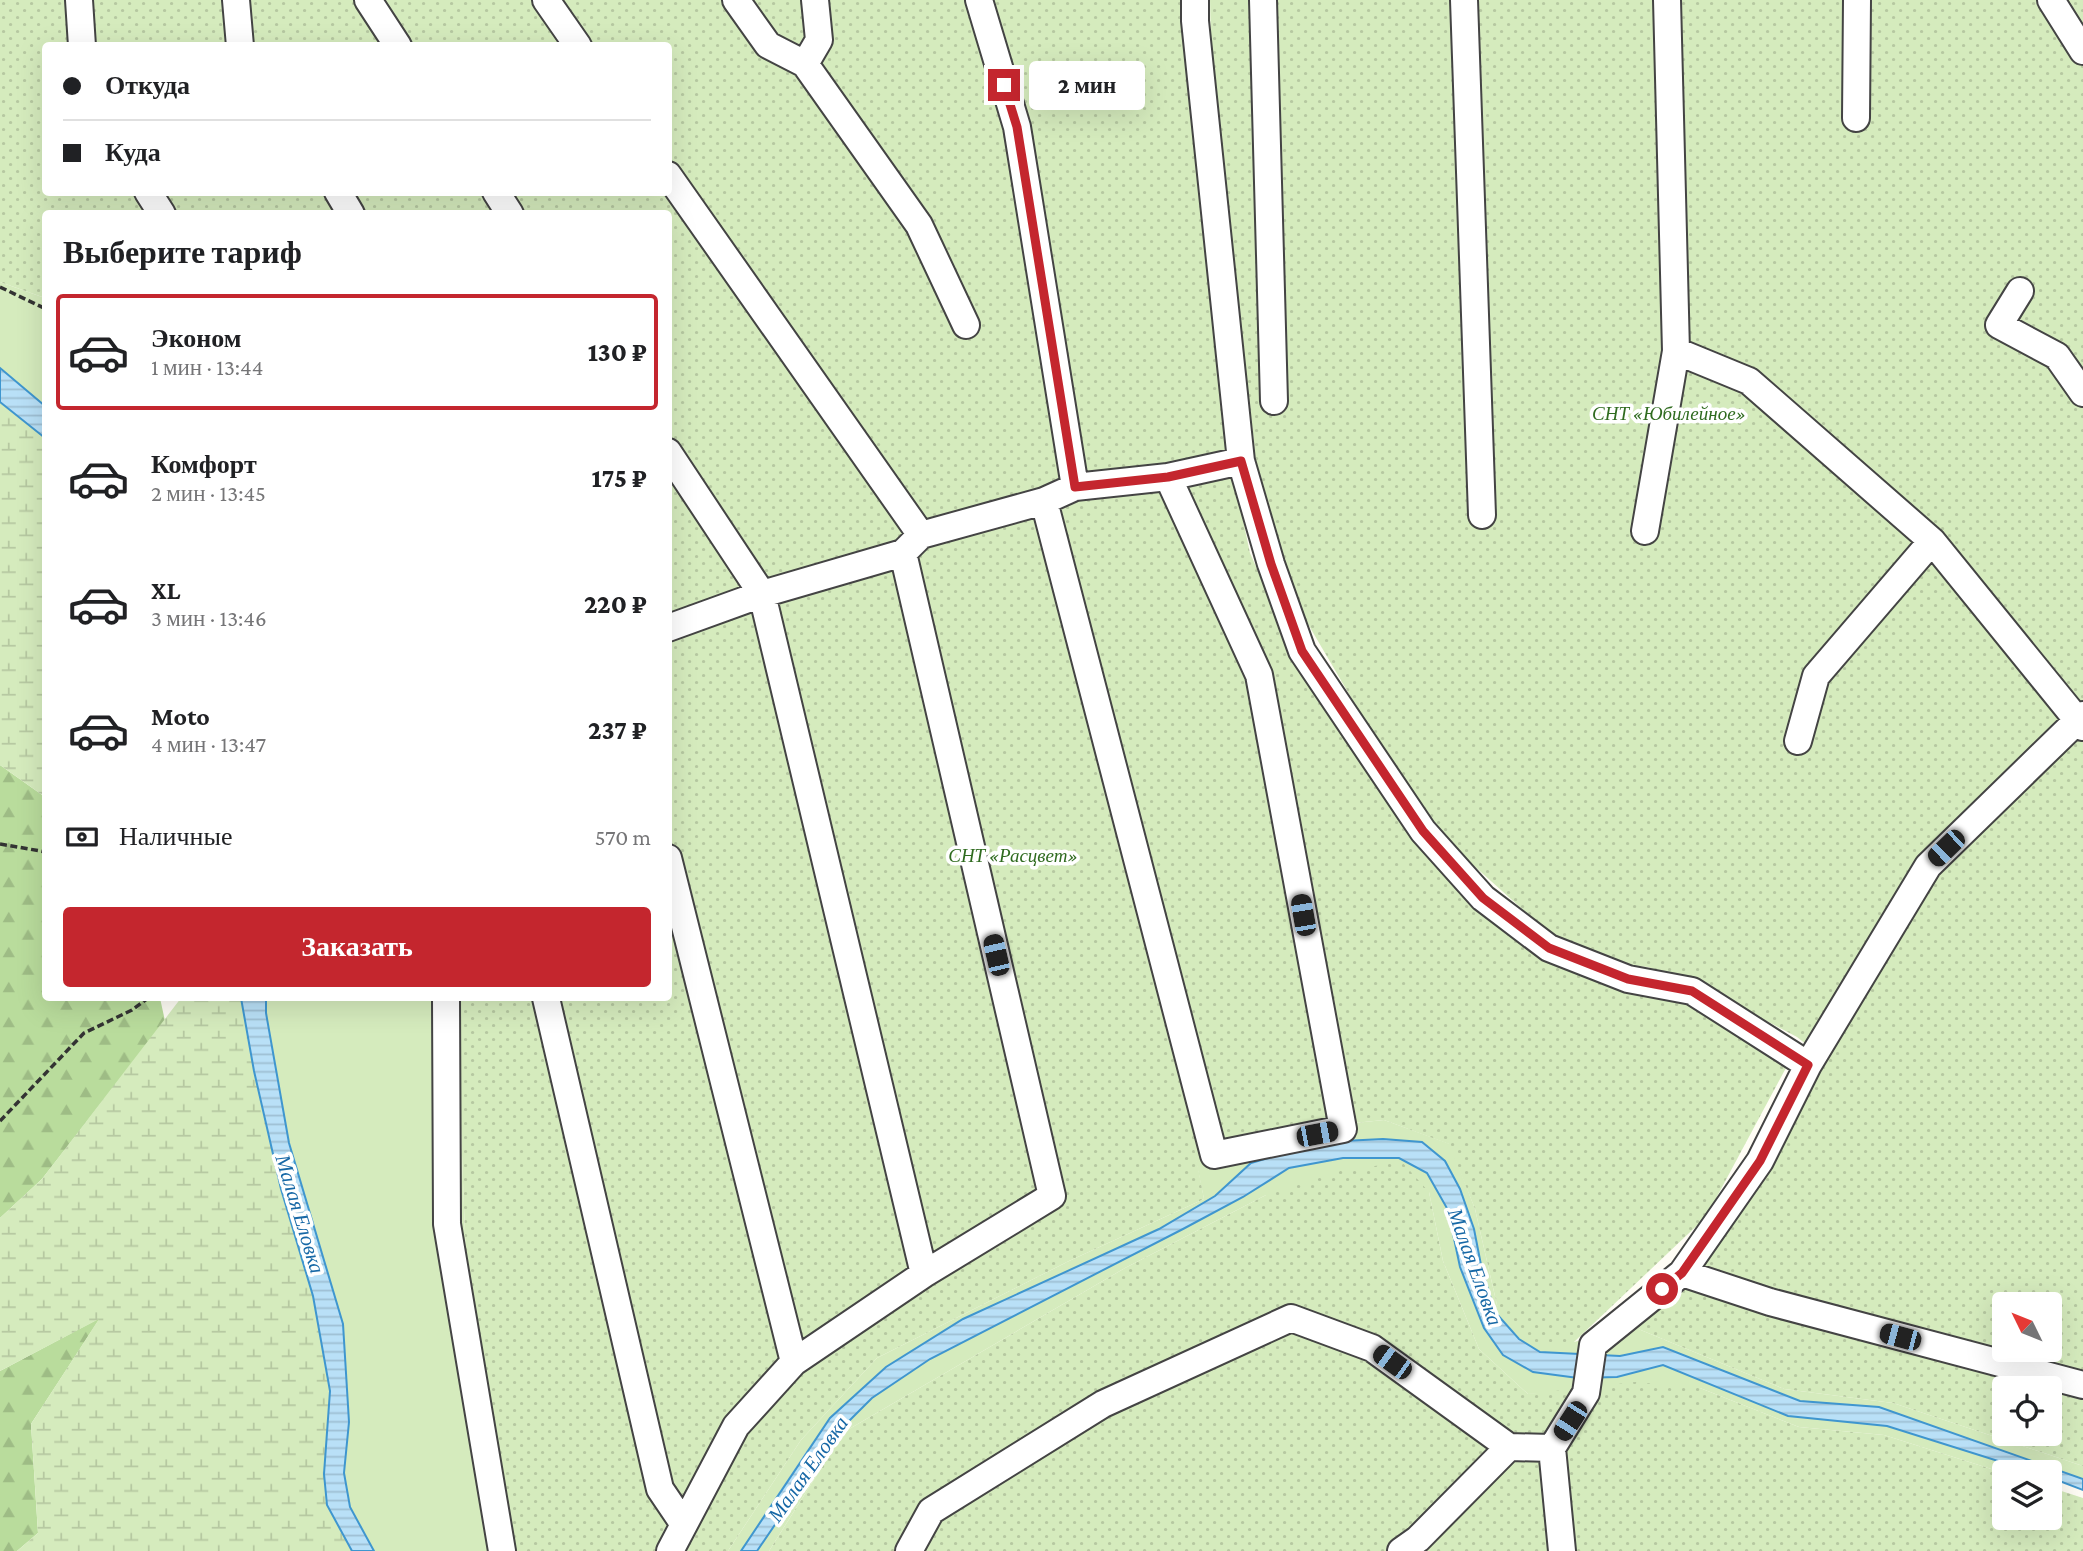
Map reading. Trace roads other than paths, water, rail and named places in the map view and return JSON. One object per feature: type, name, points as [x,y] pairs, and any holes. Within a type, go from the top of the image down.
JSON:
[{"type":"street","points":[[79,0],[82,42]]},
{"type":"street","points":[[236,0],[240,42]]},
{"type":"street","points":[[368,0],[395,42]]},
{"type":"street","points":[[546,0],[575,42]]},
{"type":"street","points":[[736,0],[768,45],[805,64],[919,225],[966,325]]},
{"type":"street","points":[[805,64],[819,40],[816,0]]},
{"type":"street","points":[[979,0],[1017,127],[1075,487]]},
{"type":"street","points":[[1195,0],[1241,461],[1271,564],[1302,651],[1423,831],[1483,898],[1549,948],[1628,979],[1692,991],[1808,1065]]},
{"type":"street","points":[[1263,0],[1274,401]]},
{"type":"street","points":[[1464,0],[1482,515]]},
{"type":"street","points":[[1645,531],[1675,351],[1667,0]]},
{"type":"street","points":[[1856,118],[1857,0]]},
{"type":"street","points":[[2051,0],[2083,51]]},
{"type":"street","points":[[670,1551],[736,1426],[794,1362],[924,1274],[1052,1196],[912,544],[672,180]]},
{"type":"street","points":[[2020,291],[1999,326],[2057,356],[2083,393]]},
{"type":"street","points":[[1562,1551],[1552,1448],[1586,1393],[1593,1345],[1682,1273],[1760,1161],[1808,1065],[1927,866],[2081,720],[1932,541],[1749,381],[1675,351]]},
{"type":"street","points":[[672,458],[762,594],[924,1274]]},
{"type":"street","points":[[672,627],[1044,501],[1075,487],[1168,477],[1241,461]]},
{"type":"street","points":[[1044,501],[1214,1155],[1343,1129],[1259,675],[1168,477]]},
{"type":"street","points":[[1798,741],[1816,676],[1932,541]]},
{"type":"street","points":[[672,874],[794,1362]]},
{"type":"street","points":[[446,1001],[447,1224],[502,1551]]},
{"type":"street","points":[[547,1001],[660,1489],[683,1523]]},
{"type":"street","points":[[1682,1273],[1770,1303],[2083,1385]]},
{"type":"street","points":[[909,1551],[931,1511],[1103,1404],[1292,1318],[1372,1348],[1509,1447],[1552,1448]]},
{"type":"street","points":[[1401,1551],[1418,1539],[1509,1447]]},
{"type":"water","points":[[0,368],[42,403],[42,436],[0,402]]},
{"type":"water","name":"Малая Еловка","points":[[242,1001],[266,1001],[289,1143],[343,1324],[349,1422],[344,1473],[350,1507],[374,1551],[352,1551],[327,1505],[324,1474],[330,1391],[313,1296],[281,1189],[254,1071]]},
{"type":"water","name":"Малая Еловка","points":[[1383,1139],[1422,1142],[1445,1161],[1460,1189],[1474,1229],[1482,1270],[1495,1312],[1519,1339],[1540,1352],[1620,1356],[1663,1347],[1800,1401],[1879,1407],[2029,1460],[1995,1460],[1887,1426],[1788,1416],[1663,1365],[1617,1377],[1578,1378],[1533,1372],[1503,1355],[1484,1328],[1460,1267],[1448,1210],[1427,1173],[1399,1158],[1343,1158],[1289,1168],[1243,1197],[1183,1229],[930,1359],[872,1398],[839,1431],[757,1551],[741,1551],[830,1418],[886,1367],[963,1319],[1159,1229],[1215,1196],[1251,1163],[1323,1142]]},
{"type":"water","points":[[2062,1472],[2083,1479],[2083,1490],[2062,1482]]},
{"type":"park label","name":"СНТ «Юбилейное»","points":[[1669,413]]},
{"type":"park label","name":"СНТ «Расцвет»","points":[[1013,855]]}]
